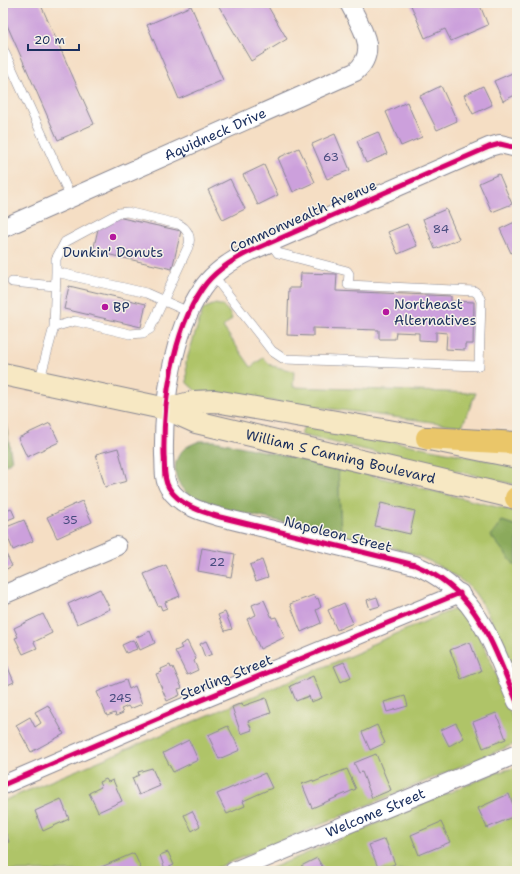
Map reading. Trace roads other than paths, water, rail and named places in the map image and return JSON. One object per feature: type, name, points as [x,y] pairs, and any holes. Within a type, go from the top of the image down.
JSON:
[{"type":"highway","points":[[427,438],[517,443]]},
{"type":"main road","name":"William S Canning Boulevard","points":[[3,374],[167,409],[196,422],[517,498]]},
{"type":"main road","name":"William S Canning Boulevard","points":[[167,409],[194,402],[215,401],[427,438],[517,457]]},
{"type":"street","name":"Aquidneck Drive","points":[[5,225],[71,198],[355,72],[366,60],[368,51],[362,30],[349,3]]},
{"type":"street","name":"Commonwealth Avenue","points":[[167,409],[177,350],[189,312],[203,288],[213,276],[237,258],[270,242],[489,147],[500,144],[517,148]]},
{"type":"street","name":"Napoleon Street","points":[[167,409],[164,449],[166,481],[172,492],[183,502],[200,511],[220,517],[415,565],[434,572],[460,593],[472,607],[488,635],[517,702]]},
{"type":"street","points":[[3,595],[116,546]]},
{"type":"street","name":"Sterling Street","points":[[3,785],[182,708],[460,593]]},
{"type":"street","name":"Welcome Street","points":[[234,871],[517,754]]},
{"type":"lane","points":[[3,49],[71,198]]},
{"type":"lane","points":[[39,382],[54,327],[56,259],[65,242],[116,214],[127,212],[178,224],[187,232],[189,243],[150,329],[144,333],[130,334],[75,321],[54,327]]},
{"type":"lane","points":[[213,276],[272,351],[284,359],[479,366],[481,301],[478,294],[474,291],[348,285],[349,274],[347,271],[278,253],[270,242]]},
{"type":"lane","points":[[56,272],[146,293],[189,312]]},
{"type":"lane","points":[[12,282],[55,286]]},
{"type":"place","name":"Dunkin' Donuts","points":[[113,237]]},
{"type":"place","name":"BP","points":[[105,307]]},
{"type":"place","name":"Northeast Alternatives","points":[[386,312]]}]
